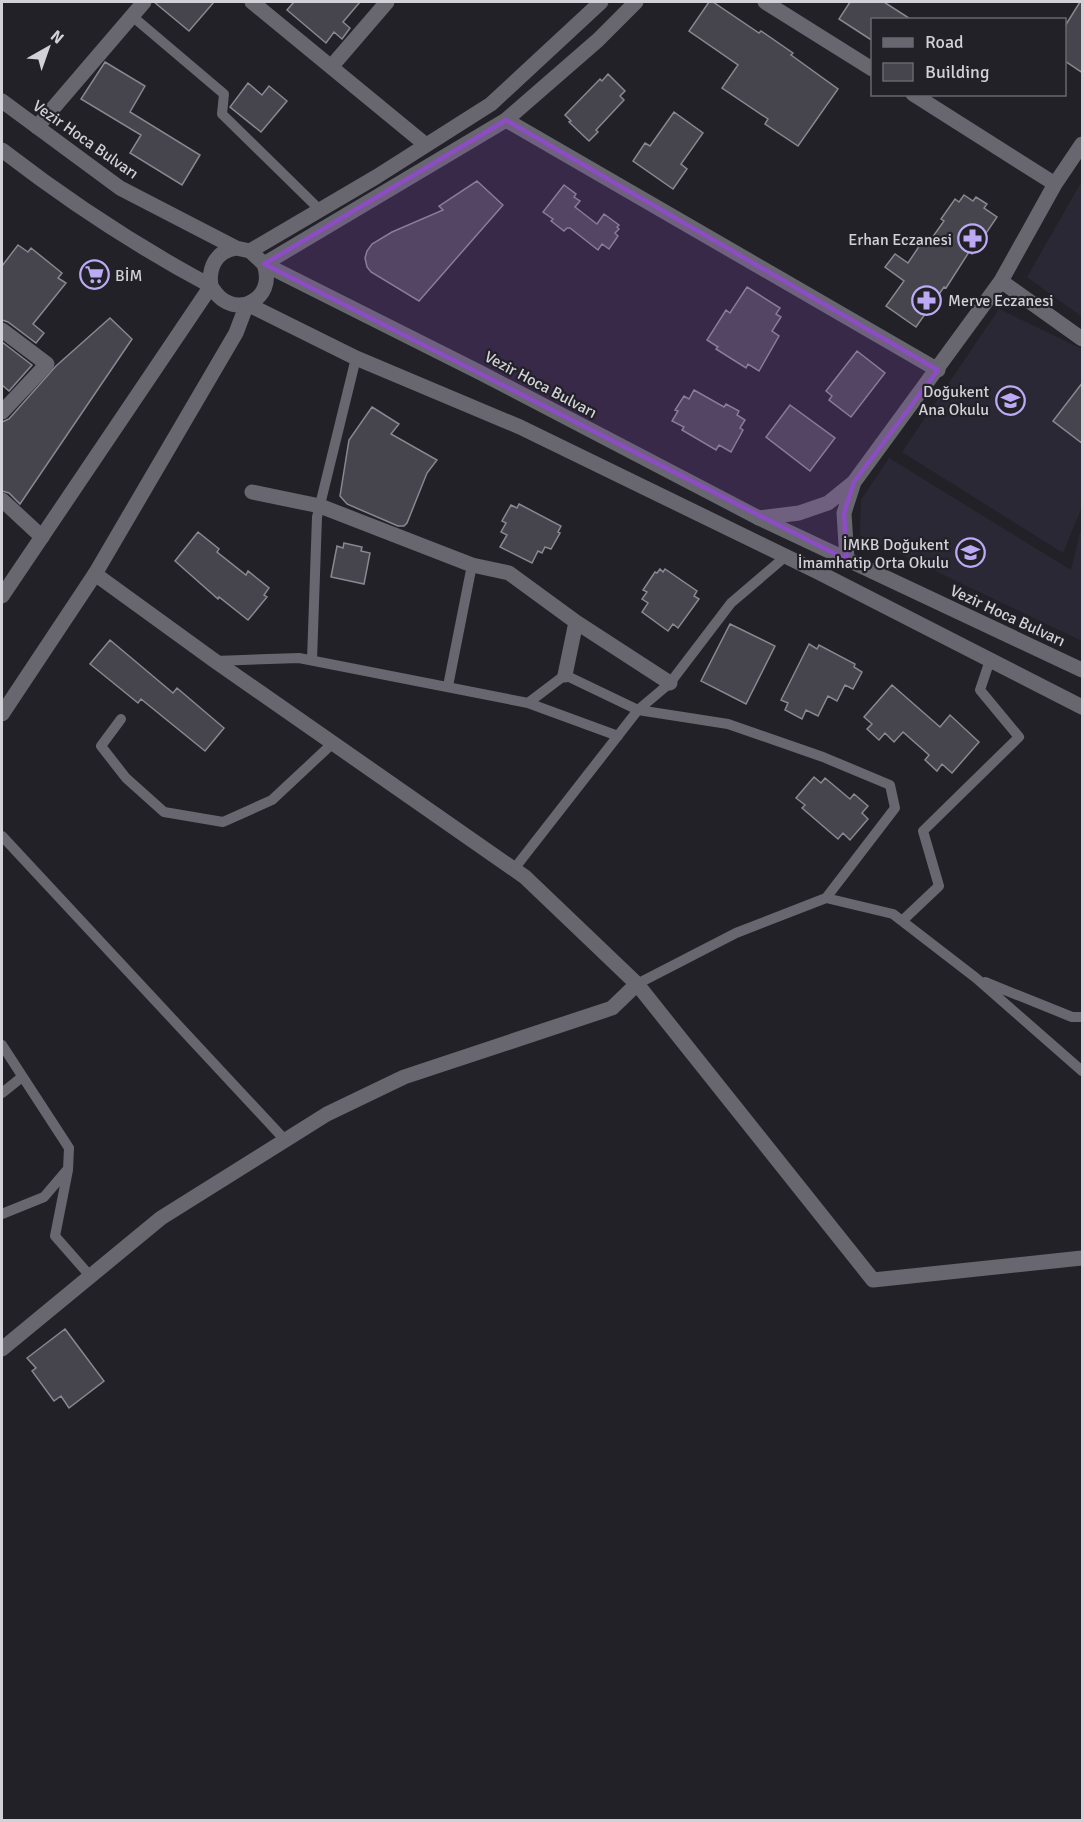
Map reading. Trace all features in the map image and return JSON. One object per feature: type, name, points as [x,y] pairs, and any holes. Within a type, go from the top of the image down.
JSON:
[{"type":"street","points":[[37,127],[144,2]]},
{"type":"street","points":[[252,2],[426,145]]},
{"type":"street","points":[[331,67],[387,2]]},
{"type":"street","points":[[601,2],[491,104],[320,210],[243,250],[223,253],[211,267],[210,277],[216,294],[223,301],[231,304],[247,304],[356,358],[520,427],[786,556],[1083,707]]},
{"type":"street","points":[[2,714],[95,573],[231,342],[247,304],[258,298],[264,291],[267,273],[264,264],[506,120],[598,40],[636,2]]},
{"type":"street","points":[[765,2],[871,68]]},
{"type":"street","points":[[916,96],[1055,184]]},
{"type":"street","name":"Vezir Hoca Bulvarı","points":[[2,101],[120,188],[243,250],[264,264],[471,368],[759,518],[1083,670]]},
{"type":"street","points":[[506,120],[938,370]]},
{"type":"street","points":[[759,518],[799,513],[828,503],[855,482],[1001,281],[1055,184],[1083,144]]},
{"type":"street","points":[[2,150],[45,183],[134,242],[212,286]]},
{"type":"street","points":[[1001,281],[1083,339]]},
{"type":"street","points":[[2,596],[212,286]]},
{"type":"street","points":[[2,330],[47,364],[2,412]]},
{"type":"street","points":[[847,560],[844,513],[855,482]]},
{"type":"street","points":[[252,492],[320,506],[472,565],[509,573],[576,622],[670,683]]},
{"type":"street","points":[[2,500],[42,537]]},
{"type":"street","points":[[95,573],[215,661],[525,877],[637,984],[873,1280],[1083,1258]]},
{"type":"street","points":[[565,675],[576,622]]},
{"type":"street","points":[[2,1347],[161,1218],[327,1114],[404,1077],[612,1008],[637,984]]},
{"type":"lane","points":[[132,16],[224,94],[222,114],[320,210]]},
{"type":"lane","points":[[312,660],[317,517],[356,358]]},
{"type":"lane","points":[[514,869],[638,710],[670,683],[731,603],[786,556]]},
{"type":"lane","points":[[448,686],[472,565]]},
{"type":"lane","points":[[215,661],[299,657],[528,703],[618,736]]},
{"type":"lane","points":[[902,921],[939,886],[923,831],[1019,737],[981,690],[990,660]]},
{"type":"lane","points":[[528,703],[565,675],[638,710],[728,724],[823,757],[890,786],[895,808],[826,898],[735,933],[637,984]]},
{"type":"lane","points":[[121,719],[101,746],[126,778],[164,812],[224,822],[272,800],[333,743]]},
{"type":"lane","points":[[2,836],[285,1140]]},
{"type":"lane","points":[[826,898],[893,914],[976,978],[1083,1071]]},
{"type":"lane","points":[[976,978],[1072,1017],[1083,1017]]},
{"type":"lane","points":[[2,1045],[69,1148],[68,1170],[55,1236],[91,1277]]},
{"type":"lane","points":[[2,1093],[22,1077]]},
{"type":"lane","points":[[2,1214],[44,1197],[68,1170]]},
{"type":"highlighted area","points":[[506,120],[938,370],[854,482],[844,513],[847,560],[264,264]]},
{"type":"shaded area","points":[[1082,181],[1082,317],[1027,277]]},
{"type":"shaded area","name":"Doğukent Ana Okulu","points":[[999,309],[1082,349],[1082,507],[1063,553],[902,452]]},
{"type":"shaded area","name":"İMKB Doğukent İmamhatip Orta Okulu","points":[[889,458],[1071,570],[1082,525],[1082,641],[860,535],[861,500]]},
{"type":"building","points":[[154,2],[214,2],[189,31]]},
{"type":"building","points":[[294,2],[360,2],[343,22],[350,28],[342,39],[334,32],[326,43],[287,10]]},
{"type":"building","points":[[709,2],[713,2],[759,33],[761,31],[838,89],[798,146],[765,124],[768,119],[722,88],[738,65],[689,31]]},
{"type":"building","points":[[850,2],[884,2],[909,18],[871,18],[871,40],[839,19]]},
{"type":"building","points":[[1080,2],[1083,2],[1083,73],[1066,62],[1066,24]]},
{"type":"building","points":[[105,62],[145,86],[130,112],[200,155],[182,185],[130,153],[141,135],[81,99]]},
{"type":"building","points":[[608,74],[625,91],[620,96],[624,100],[596,130],[598,132],[589,141],[569,122],[571,121],[565,115],[600,79],[602,81]]},
{"type":"building","points":[[248,83],[262,95],[269,86],[287,101],[261,132],[230,107]]},
{"type":"building","points":[[674,112],[703,133],[681,164],[687,169],[673,189],[633,161],[645,143],[650,146]]},
{"type":"building","points":[[477,181],[503,205],[419,301],[371,272],[365,258],[372,244],[392,232],[443,210],[439,206]]},
{"type":"building","points":[[564,185],[576,194],[574,197],[580,201],[575,207],[597,224],[604,214],[619,225],[615,233],[618,236],[609,249],[602,244],[598,250],[570,228],[564,231],[543,212]]},
{"type":"building","points":[[964,195],[973,201],[976,197],[987,204],[984,208],[997,217],[972,254],[969,252],[946,288],[944,287],[916,327],[886,306],[904,281],[885,267],[895,254],[908,263],[922,242],[927,245],[944,221],[941,219],[955,199],[959,202]]},
{"type":"building","points":[[18,245],[28,252],[31,248],[62,273],[58,278],[66,283],[33,324],[44,333],[36,343],[2,320],[2,266]]},
{"type":"building","points":[[747,287],[780,308],[776,314],[781,317],[772,331],[779,336],[759,371],[748,364],[746,368],[716,349],[718,347],[707,340],[726,310],[730,313]]},
{"type":"building","points":[[110,318],[132,339],[20,504],[9,493],[2,491],[2,422],[9,419],[56,366]]},
{"type":"building","points":[[2,342],[32,365],[9,391],[2,385]]},
{"type":"building","points":[[857,351],[885,373],[851,417],[829,400],[832,396],[826,391]]},
{"type":"building","points":[[1083,382],[1083,444],[1053,421]]},
{"type":"building","points":[[694,390],[724,407],[726,404],[739,411],[737,415],[745,420],[740,428],[743,430],[731,452],[719,445],[716,450],[682,430],[684,427],[672,421],[678,411],[675,410],[684,396],[689,399]]},
{"type":"building","points":[[790,405],[835,438],[810,471],[766,437]]},
{"type":"building","points":[[372,407],[399,424],[391,434],[437,460],[427,473],[404,526],[398,526],[347,504],[340,496],[349,440]]},
{"type":"building","points":[[519,504],[561,526],[558,532],[560,533],[551,549],[545,547],[542,553],[538,551],[532,563],[500,547],[507,535],[501,532],[506,523],[502,521],[511,505],[517,508]]},
{"type":"building","points":[[198,532],[219,549],[217,552],[246,575],[248,571],[269,588],[264,595],[267,597],[248,620],[219,597],[218,599],[175,561]]},
{"type":"building","points":[[344,543],[362,547],[361,551],[370,553],[364,584],[331,577],[337,546],[343,548]]},
{"type":"building","points":[[660,569],[663,572],[665,569],[697,591],[694,596],[699,599],[678,628],[673,624],[668,631],[642,612],[648,603],[642,599],[647,592],[643,590],[655,572],[657,573]]},
{"type":"building","points":[[730,624],[775,646],[746,704],[701,681]]},
{"type":"building","points":[[110,640],[173,693],[177,688],[224,728],[205,751],[141,699],[138,703],[90,664]]},
{"type":"building","points":[[809,644],[817,649],[819,645],[855,664],[854,667],[862,672],[853,689],[845,685],[837,701],[828,696],[818,716],[806,710],[802,719],[785,710],[788,703],[781,700]]},
{"type":"building","points":[[892,685],[940,727],[950,715],[979,742],[952,773],[942,764],[937,771],[925,760],[929,755],[903,732],[894,742],[885,733],[879,740],[867,729],[872,724],[864,717]]},
{"type":"building","points":[[814,777],[821,783],[825,778],[850,799],[854,794],[868,806],[862,813],[868,819],[850,840],[843,833],[838,839],[802,808],[805,805],[796,798]]},
{"type":"building","points":[[65,1329],[104,1381],[69,1408],[61,1396],[54,1401],[32,1371],[36,1368],[27,1358]]},
{"type":"place","name":"Erhan Eczanesi","points":[[973,239]]},
{"type":"place","name":"BİM","points":[[94,275]]},
{"type":"place","name":"Merve Eczanesi","points":[[927,300]]},
{"type":"place","name":"Doğukent Ana Okulu","points":[[1010,400]]},
{"type":"place","name":"İMKB Doğukent İmamhatip Orta Okulu","points":[[970,553]]}]
